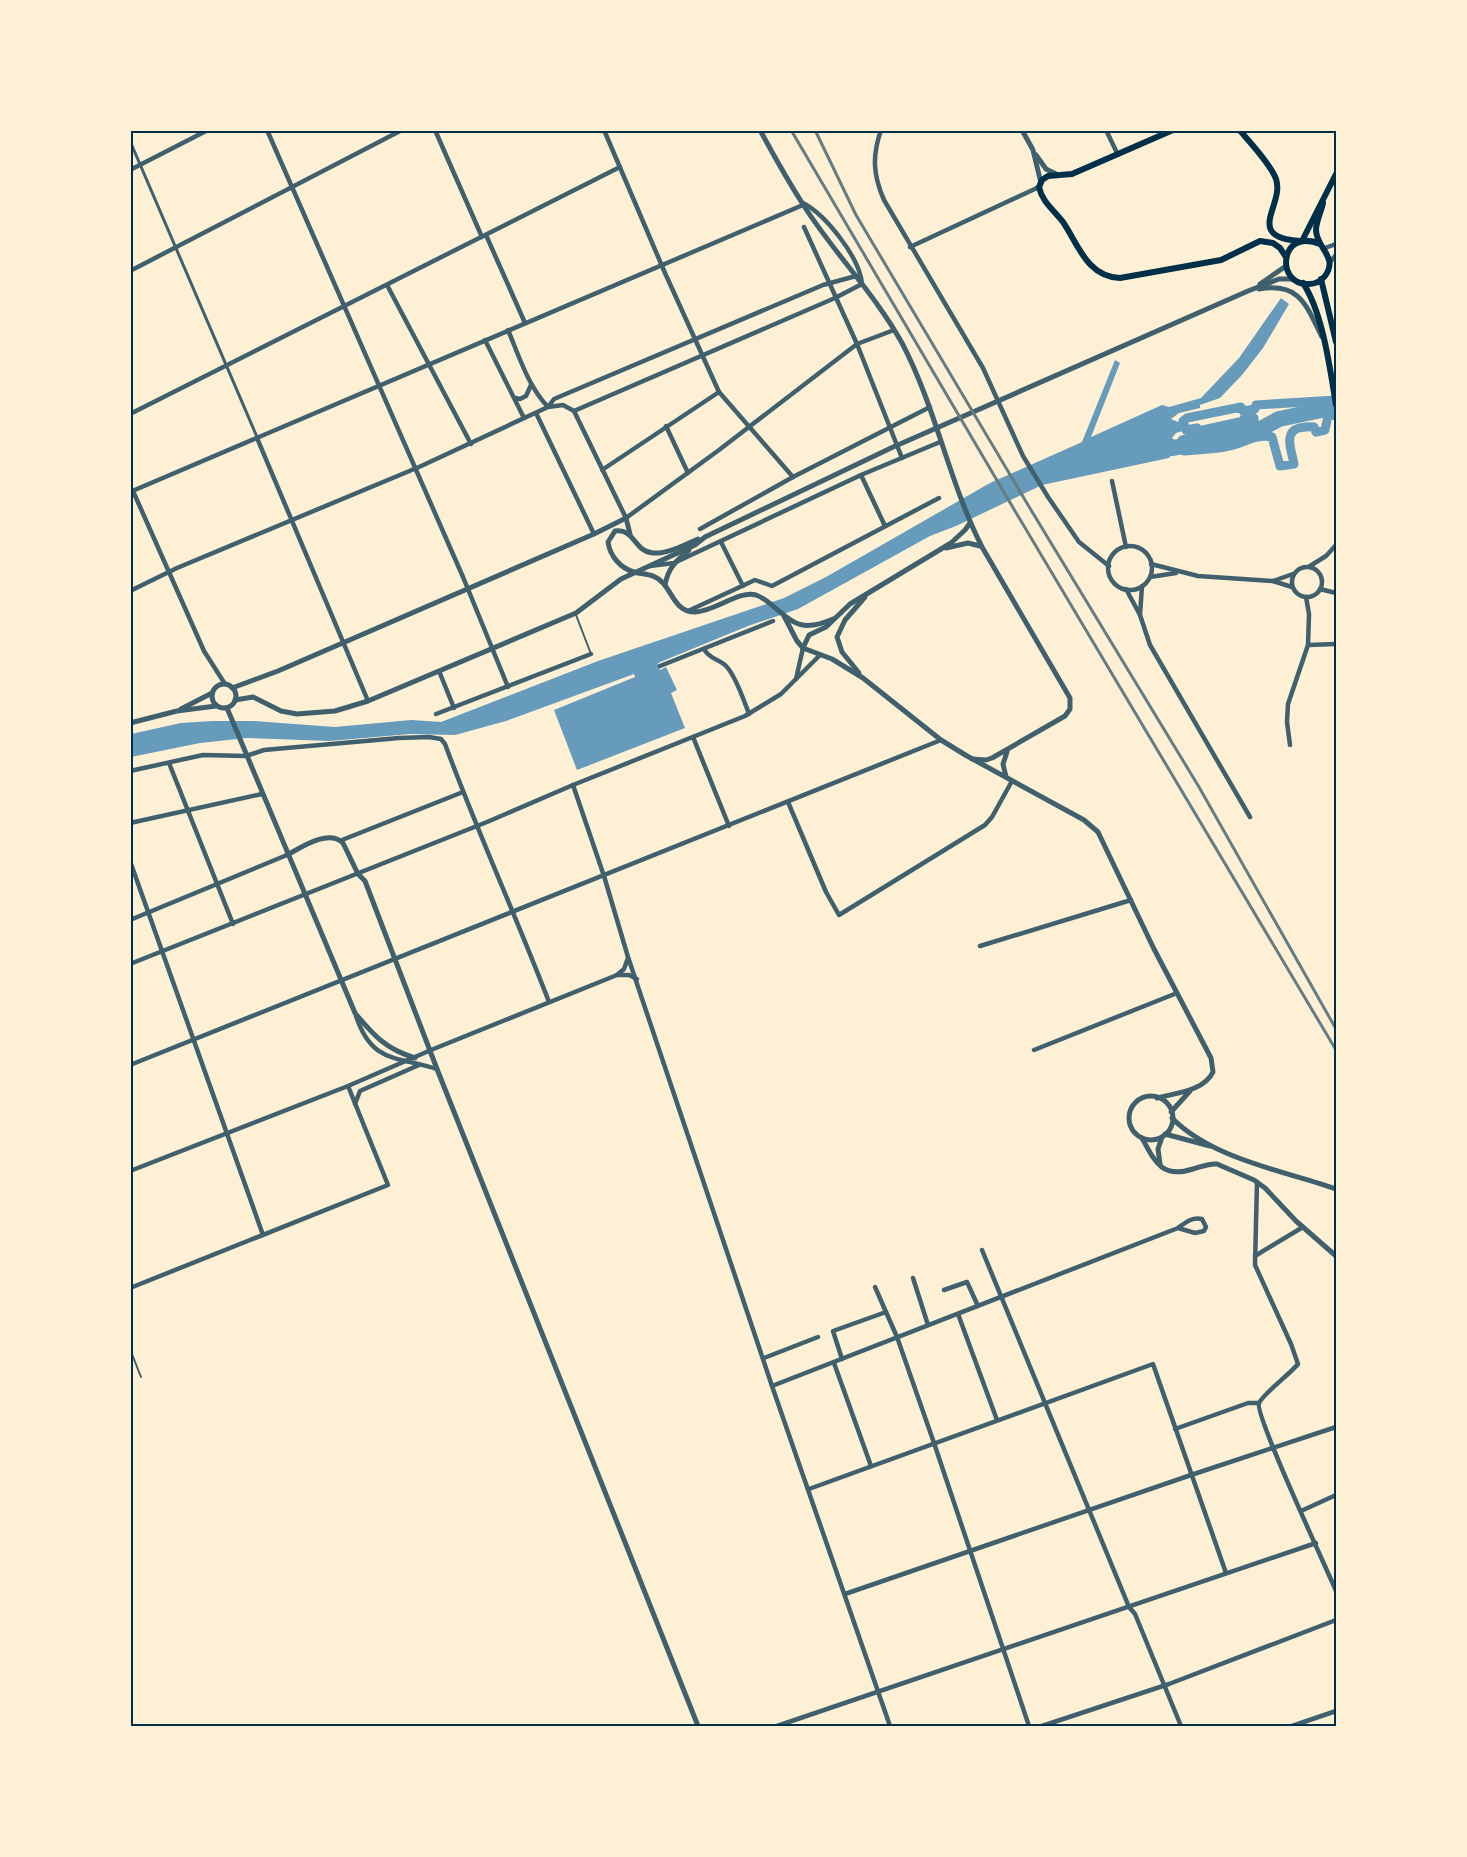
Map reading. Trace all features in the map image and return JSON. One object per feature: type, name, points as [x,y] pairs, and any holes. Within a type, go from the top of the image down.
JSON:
[{"type":"main road","points":[[1173,130],[1072,174],[1056,174],[1046,177],[1040,185],[1046,202],[1068,229],[1084,258],[1095,269],[1120,278],[1221,260],[1260,241],[1273,243],[1286,257]]},
{"type":"main road","points":[[1242,132],[1276,180],[1277,191],[1269,221],[1271,229],[1280,238],[1312,240],[1322,246]]},
{"type":"main road","points":[[1323,203],[1315,213],[1301,241],[1291,247],[1286,257],[1286,266],[1293,279],[1303,284],[1309,284],[1326,275],[1330,262],[1316,227],[1323,203],[1336,174]]},
{"type":"main road","points":[[1321,279],[1336,342]]},
{"type":"main road","points":[[1303,284],[1315,305],[1336,405]]},
{"type":"street","points":[[130,170],[208,130]]},
{"type":"street","points":[[267,130],[468,589],[508,687]]},
{"type":"street","points":[[130,271],[402,130]]},
{"type":"street","points":[[435,130],[525,323]]},
{"type":"street","points":[[604,130],[719,392],[793,477]]},
{"type":"street","points":[[760,130],[802,204],[894,330],[930,407],[940,442],[970,523],[1067,691],[1071,702],[1070,709],[1065,716],[1008,750],[989,759],[972,759]]},
{"type":"street","points":[[881,130],[874,157],[876,181],[884,200],[968,342],[1023,456],[1048,497],[1080,542],[1109,566],[1113,581],[1126,589],[1142,586]]},
{"type":"street","points":[[1022,130],[1046,169],[1056,174]]},
{"type":"street","points":[[1106,130],[1118,154]]},
{"type":"street","points":[[130,141],[368,701]]},
{"type":"street","points":[[910,247],[1040,185],[1033,150]]},
{"type":"street","points":[[130,414],[620,167]]},
{"type":"street","points":[[130,723],[177,711],[216,705],[226,708],[235,700],[232,688],[225,684],[206,655],[131,490],[258,438],[802,204]]},
{"type":"street","points":[[802,204],[819,215],[844,244],[860,270],[862,284]]},
{"type":"street","points":[[804,227],[857,344],[902,458]]},
{"type":"street","points":[[1322,246],[1336,244]]},
{"type":"street","points":[[1330,262],[1336,255]]},
{"type":"street","points":[[1248,291],[1286,266]]},
{"type":"street","points":[[548,407],[554,399],[694,339],[829,283],[856,276]]},
{"type":"street","points":[[130,591],[186,564],[292,522],[415,469],[548,407],[563,405],[574,411],[626,518],[630,534],[642,549],[653,554],[669,551],[705,537],[891,448],[1157,329],[1279,279],[1293,279]]},
{"type":"street","points":[[574,411],[835,298],[862,284]]},
{"type":"street","points":[[387,285],[471,444]]},
{"type":"street","points":[[1248,291],[1276,287],[1290,291],[1306,306],[1323,340]]},
{"type":"street","points":[[508,330],[531,384],[548,407]]},
{"type":"street","points":[[232,688],[344,643],[626,518],[750,427],[857,344],[894,330]]},
{"type":"street","points":[[486,340],[524,418]]},
{"type":"street","points":[[515,398],[520,399],[526,396],[531,384]]},
{"type":"street","points":[[602,470],[719,392]]},
{"type":"street","points":[[700,529],[793,477],[930,407]]},
{"type":"street","points":[[536,413],[594,534]]},
{"type":"street","points":[[666,426],[688,473]]},
{"type":"street","points":[[650,566],[674,563],[861,475],[940,442]]},
{"type":"street","points":[[861,475],[885,526]]},
{"type":"street","points":[[1112,481],[1126,547]]},
{"type":"street","points":[[688,611],[755,580],[772,586],[939,498]]},
{"type":"street","points":[[796,679],[803,648],[809,635],[826,627],[833,619],[873,589],[941,549],[961,534],[970,523]]},
{"type":"street","points":[[594,534],[615,531],[630,534]]},
{"type":"street","points":[[615,531],[608,542],[611,552],[620,564],[634,572],[651,575],[665,585],[676,603],[688,611],[699,612],[751,595],[764,598],[784,616],[810,627],[833,619]]},
{"type":"street","points":[[665,585],[674,563],[705,537]]},
{"type":"street","points":[[721,542],[742,586]]},
{"type":"street","points":[[941,549],[968,543],[982,547]]},
{"type":"street","points":[[235,700],[253,697],[281,711],[297,714],[335,711],[368,701],[576,614],[618,581],[695,545]]},
{"type":"street","points":[[1273,581],[1293,574],[1302,567],[1310,566],[1326,556],[1336,545]]},
{"type":"street","points":[[1109,566],[1114,554],[1126,547],[1142,550],[1152,564],[1182,573],[1206,577],[1273,581],[1292,587],[1298,594],[1306,597],[1315,595],[1322,584],[1321,575],[1310,566]]},
{"type":"street","points":[[1140,615],[1142,586],[1150,577],[1152,564]]},
{"type":"street","points":[[1150,577],[1182,573]]},
{"type":"street","points":[[1292,587],[1293,574]]},
{"type":"street","points":[[862,678],[842,652],[837,635],[847,617],[873,589]]},
{"type":"street","points":[[1126,589],[1140,615],[1150,645],[1250,817]]},
{"type":"street","points":[[1320,589],[1336,593]]},
{"type":"street","points":[[1290,744],[1287,722],[1288,704],[1308,645],[1310,614],[1306,597]]},
{"type":"street","points":[[784,616],[803,648],[832,659],[862,678],[941,740],[1094,827],[1209,1054],[1213,1068],[1209,1079],[1191,1089],[1157,1098],[1140,1099],[1130,1112],[1129,1121],[1132,1130],[1142,1138],[1153,1157],[1167,1171],[1179,1173],[1217,1164],[1257,1182],[1336,1256]]},
{"type":"street","points":[[660,666],[772,621]]},
{"type":"street","points":[[1308,645],[1336,644]]},
{"type":"street","points":[[704,648],[710,656],[725,665],[730,672],[749,714]]},
{"type":"street","points":[[436,714],[591,654]]},
{"type":"street","points":[[130,964],[477,826],[749,714],[777,698],[820,655]]},
{"type":"street","points":[[439,671],[454,708]]},
{"type":"street","points":[[177,711],[225,684]]},
{"type":"street","points":[[212,693],[216,705]]},
{"type":"street","points":[[226,708],[362,1033],[387,1056],[437,1069]]},
{"type":"street","points":[[130,771],[203,756],[245,755],[264,750],[399,738],[434,737],[443,740],[549,1002]]},
{"type":"street","points":[[693,737],[729,826]]},
{"type":"street","points":[[130,1065],[941,740]]},
{"type":"street","points":[[788,802],[826,892],[839,915],[985,825],[992,817],[1009,780],[1003,764],[1008,750]]},
{"type":"street","points":[[169,763],[233,924]]},
{"type":"street","points":[[573,785],[604,876],[628,957],[772,1386],[890,1726]]},
{"type":"street","points":[[130,920],[324,838],[332,837],[342,840],[463,792]]},
{"type":"street","points":[[130,823],[262,794]]},
{"type":"street","points":[[342,840],[358,874],[365,881],[437,1069],[698,1726]]},
{"type":"street","points":[[130,861],[263,1235]]},
{"type":"street","points":[[980,946],[1131,900]]},
{"type":"street","points":[[130,1171],[348,1086],[617,975],[624,969],[628,957]]},
{"type":"street","points":[[617,975],[629,975],[637,979]]},
{"type":"street","points":[[1034,1050],[1177,993]]},
{"type":"street","points":[[355,1013],[385,1045],[415,1058]]},
{"type":"street","points":[[356,1104],[360,1091],[421,1065]]},
{"type":"street","points":[[130,1288],[388,1185],[348,1086]]},
{"type":"street","points":[[1160,1166],[1158,1153],[1163,1136],[1170,1127],[1172,1115],[1191,1089]]},
{"type":"street","points":[[1157,1098],[1166,1103],[1182,1127],[1217,1148],[1264,1168],[1336,1189]]},
{"type":"street","points":[[1142,1138],[1152,1140],[1163,1136],[1217,1148]]},
{"type":"street","points":[[1175,1429],[1248,1403],[1259,1403],[1298,1364],[1292,1344],[1256,1268],[1257,1182]]},
{"type":"street","points":[[772,1386],[1178,1228],[1188,1220],[1196,1218],[1205,1223],[1203,1231],[1195,1233],[1178,1228]]},
{"type":"street","points":[[1255,1256],[1303,1227]]},
{"type":"street","points":[[982,1250],[1044,1404],[1181,1726]]},
{"type":"street","points":[[914,1278],[928,1325]]},
{"type":"street","points":[[944,1290],[967,1282],[978,1306]]},
{"type":"street","points":[[875,1287],[897,1337],[1029,1726]]},
{"type":"street","points":[[842,1359],[833,1331],[886,1312]]},
{"type":"street","points":[[958,1314],[997,1420]]},
{"type":"street","points":[[764,1358],[818,1337]]},
{"type":"street","points":[[834,1363],[871,1466]]},
{"type":"street","points":[[808,1489],[1154,1364],[1226,1573]]},
{"type":"street","points":[[1259,1403],[1259,1413],[1273,1448],[1336,1591]]},
{"type":"street","points":[[845,1594],[1191,1475],[1336,1428]]},
{"type":"street","points":[[1301,1510],[1336,1495]]},
{"type":"street","points":[[777,1726],[1316,1543]]},
{"type":"street","points":[[1042,1726],[1163,1686],[1336,1620]]},
{"type":"street","points":[[1292,1726],[1336,1711]]},
{"type":"lane","points":[[576,614],[591,654]]},
{"type":"lane","points":[[130,1349],[141,1377]]},
{"type":"water","points":[[1281,298],[1289,304],[1263,348],[1242,375],[1220,398],[1200,405],[1200,408],[1179,413],[1171,419],[1178,422],[1183,421],[1186,430],[1176,433],[1172,438],[1176,441],[1182,440],[1184,451],[1173,453],[1169,458],[1042,485],[930,536],[798,609],[748,626],[658,663],[660,670],[666,667],[677,690],[671,693],[685,728],[577,770],[554,710],[635,677],[634,674],[506,721],[455,735],[410,734],[329,741],[247,738],[200,743],[131,757],[131,734],[181,723],[253,721],[335,727],[411,720],[441,722],[598,661],[784,598],[826,577],[990,483],[1082,442],[1115,360],[1120,363],[1091,437],[1162,405],[1169,407],[1201,398],[1239,358]]},
{"type":"waterway","points":[[1336,400],[1256,405],[1255,409],[1243,411],[1241,407],[1187,418],[1183,421],[1186,430],[1197,428],[1198,431],[1244,421],[1244,418],[1254,418],[1254,424],[1245,428],[1182,440],[1184,451],[1222,448],[1267,436],[1272,437],[1280,466],[1294,464],[1290,443],[1294,430],[1310,427],[1314,427],[1316,432],[1325,430],[1328,416],[1336,415]]},
{"type":"waterway","points":[[1160,446],[1173,448],[1257,431],[1279,419],[1336,407]]},
{"type":"railway","points":[[791,130],[1336,1050]]},
{"type":"railway","points":[[815,130],[856,215],[1199,787],[1336,1029]]}]
